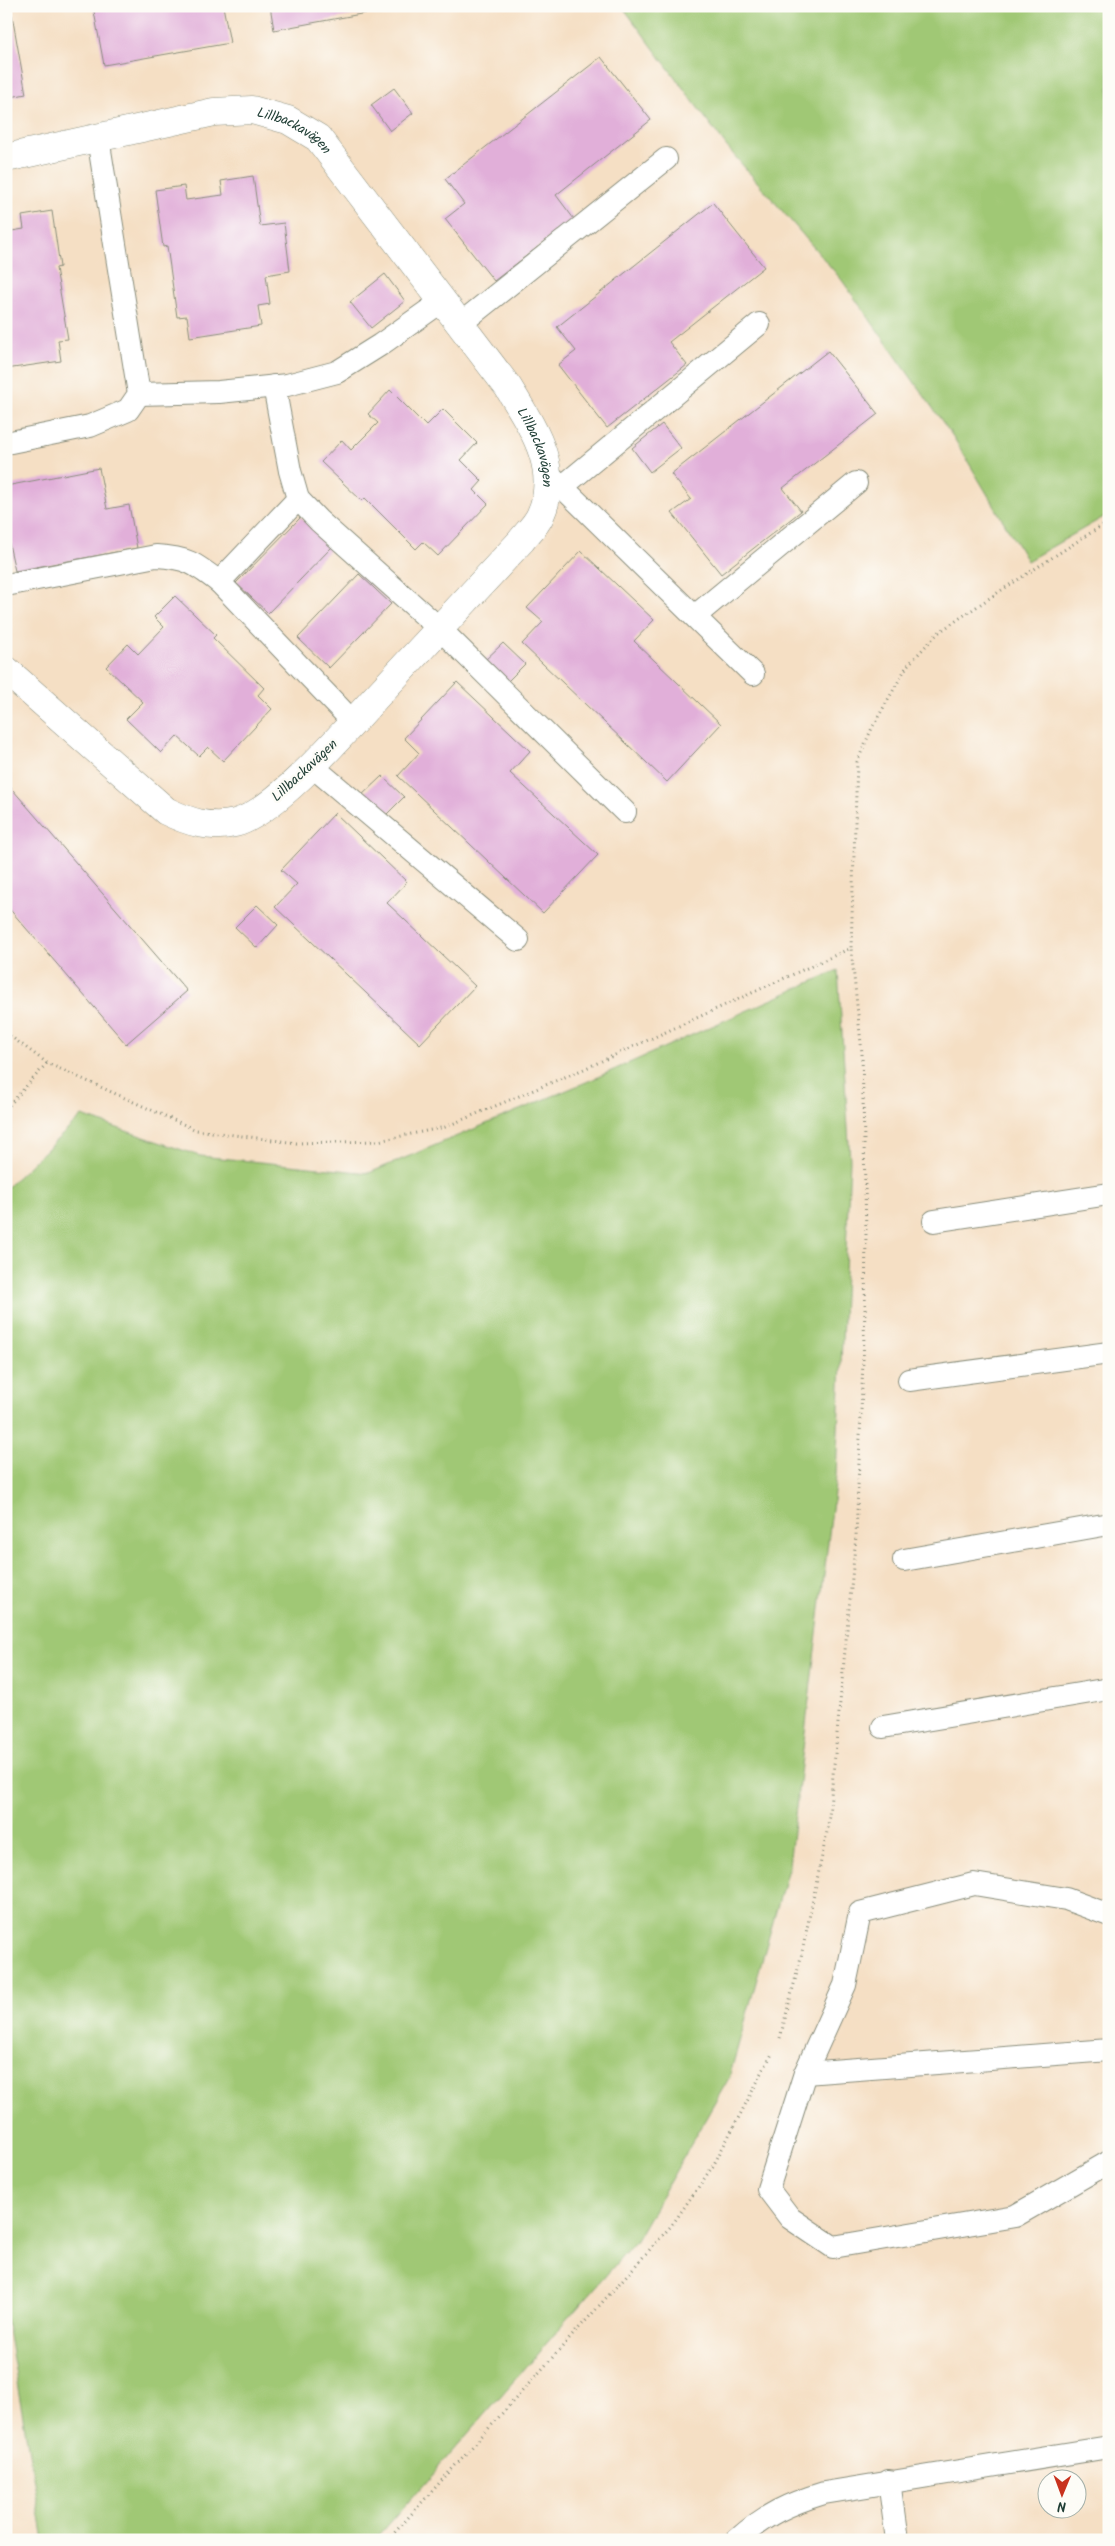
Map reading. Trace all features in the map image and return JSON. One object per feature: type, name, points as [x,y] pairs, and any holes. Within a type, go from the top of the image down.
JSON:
[{"type":"street","name":"Lillbackavägen","points":[[6,158],[214,112],[252,110],[288,120],[318,138],[508,386],[531,425],[556,480],[548,491],[539,517],[522,541],[440,629],[312,766],[262,809],[237,822],[213,826],[190,822],[166,811],[6,670]]},
{"type":"lane","points":[[6,443],[90,426],[128,410],[139,394],[98,138]]},
{"type":"lane","points":[[460,324],[666,159]]},
{"type":"lane","points":[[139,394],[219,392],[274,386],[336,372],[380,345],[442,301]]},
{"type":"lane","points":[[753,674],[556,480],[759,324]]},
{"type":"lane","points":[[274,386],[290,471],[298,499],[319,521],[440,629],[625,812]]},
{"type":"lane","points":[[695,616],[856,483]]},
{"type":"lane","points":[[219,582],[298,499]]},
{"type":"lane","points":[[6,585],[156,556],[175,557],[193,562],[219,582],[353,722]]},
{"type":"lane","points":[[312,766],[518,940]]},
{"type":"lane","points":[[934,1221],[1109,1194]]},
{"type":"lane","points":[[909,1380],[1109,1353]]},
{"type":"lane","points":[[904,1560],[1109,1524]]},
{"type":"lane","points":[[883,1727],[1109,1689]]},
{"type":"lane","points":[[1109,1915],[1066,1899],[974,1884],[860,1914],[845,1985],[805,2073],[768,2189],[790,2218],[834,2247],[1015,2216],[1109,2162]]},
{"type":"lane","points":[[805,2073],[1109,2050]]},
{"type":"lane","points":[[737,2540],[759,2520],[789,2504],[824,2493],[1109,2447]]},
{"type":"lane","points":[[889,2481],[896,2540]]},
{"type":"path","points":[[780,2039],[802,1958],[828,1827],[856,1536],[865,1321],[866,1232],[862,1053],[851,948],[857,762],[872,728],[907,666],[938,633],[991,596],[1109,522]]},
{"type":"path","points":[[6,1033],[47,1063],[196,1130],[296,1143],[378,1141],[445,1127],[584,1068],[851,948]]},
{"type":"path","points":[[6,1109],[47,1063]]},
{"type":"path","points":[[388,2540],[672,2225],[713,2166],[776,2048]]},
{"type":"green space","points":[[622,6],[1092,6],[1095,8],[1109,6],[1109,514],[1027,561],[954,438],[841,279],[727,147]]},
{"type":"green space","points":[[838,970],[850,1160],[836,1476],[789,1865],[729,2078],[635,2242],[375,2540],[44,2540],[6,2318],[6,1188],[82,1116],[200,1156],[369,1173],[591,1080]]},
{"type":"building","points":[[93,6],[223,6],[230,43],[104,65]]},
{"type":"building","points":[[270,6],[399,6],[399,7],[274,30]]},
{"type":"building","points":[[12,15],[26,94],[6,98],[6,17]]},
{"type":"building","points":[[601,57],[651,120],[556,195],[574,219],[494,281],[445,219],[464,204],[445,179]]},
{"type":"building","points":[[394,88],[413,113],[390,131],[371,105]]},
{"type":"building","points":[[253,176],[260,226],[284,223],[290,271],[266,275],[270,304],[258,306],[261,326],[190,337],[187,316],[177,317],[167,246],[163,247],[155,190],[184,186],[186,200],[223,195],[221,181]]},
{"type":"building","points":[[713,203],[764,267],[669,342],[687,365],[607,428],[558,365],[576,351],[557,327]]},
{"type":"building","points":[[52,211],[60,267],[56,268],[68,339],[58,340],[61,361],[6,369],[6,232],[24,229],[22,216]]},
{"type":"building","points":[[385,274],[405,301],[371,328],[350,302]]},
{"type":"building","points":[[828,351],[878,414],[783,488],[801,511],[721,574],[672,513],[691,499],[671,474]]},
{"type":"building","points":[[390,390],[426,426],[443,409],[477,443],[461,460],[482,481],[474,490],[488,504],[438,556],[423,542],[416,549],[365,498],[362,501],[321,462],[342,440],[351,450],[378,423],[368,414]]},
{"type":"building","points":[[662,424],[681,448],[650,472],[632,448]]},
{"type":"building","points":[[99,468],[107,509],[129,505],[137,548],[15,571],[6,530],[6,486]]},
{"type":"building","points":[[301,517],[332,547],[268,613],[236,583]]},
{"type":"building","points":[[581,551],[654,620],[634,641],[721,724],[667,782],[522,644],[543,622],[527,608]]},
{"type":"building","points":[[359,574],[391,604],[329,668],[298,638]]},
{"type":"building","points":[[175,596],[216,635],[213,638],[264,688],[258,695],[272,709],[223,761],[208,747],[199,756],[177,736],[161,753],[126,719],[143,702],[106,667],[128,644],[138,654],[164,627],[154,617]]},
{"type":"building","points":[[503,643],[525,664],[504,685],[482,663]]},
{"type":"building","points":[[457,682],[530,751],[510,773],[598,855],[543,913],[398,776],[419,753],[404,738]]},
{"type":"building","points":[[382,776],[404,797],[382,819],[360,797]]},
{"type":"building","points":[[6,782],[187,991],[126,1044],[6,905]]},
{"type":"building","points":[[335,813],[407,882],[387,903],[475,986],[420,1044],[275,907],[297,884],[281,870]]},
{"type":"building","points":[[257,905],[278,925],[257,948],[235,927]]}]
